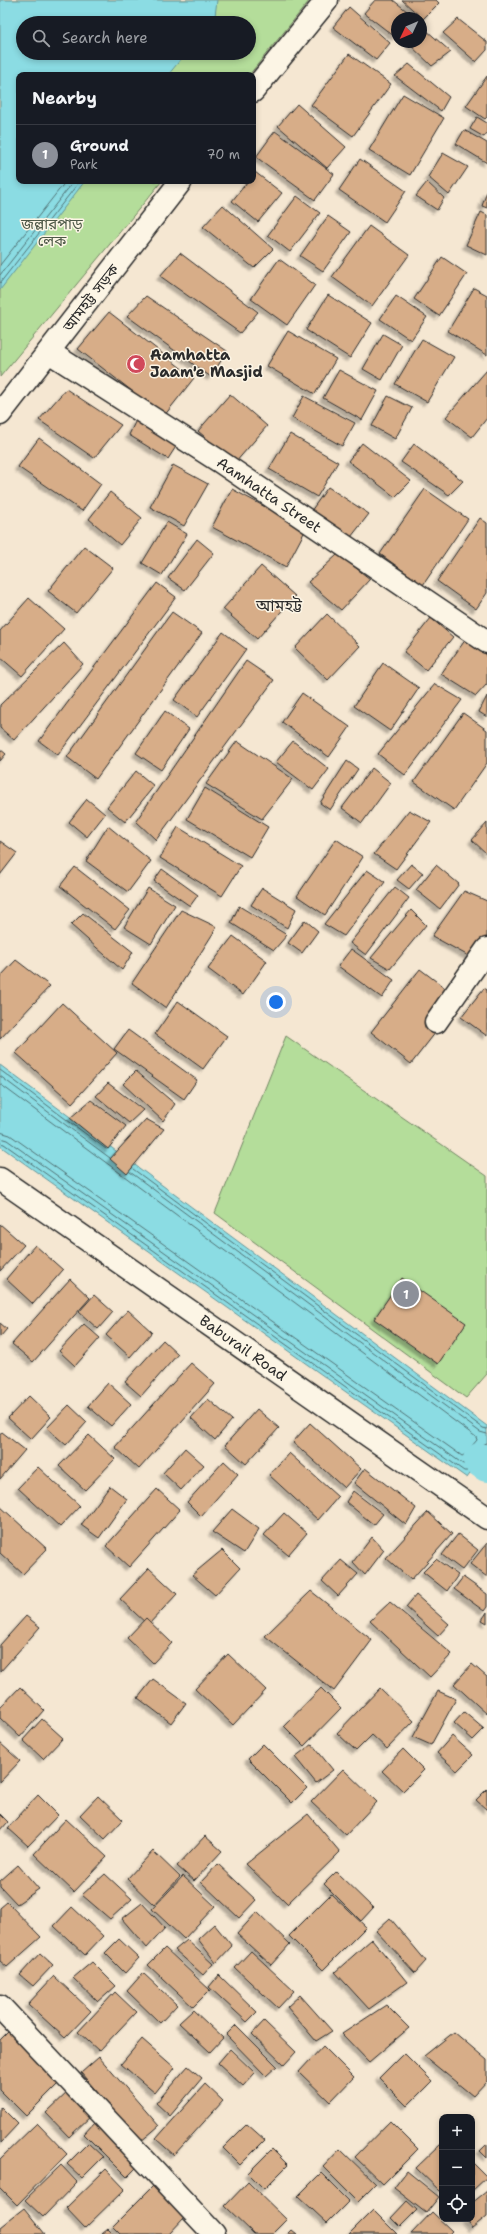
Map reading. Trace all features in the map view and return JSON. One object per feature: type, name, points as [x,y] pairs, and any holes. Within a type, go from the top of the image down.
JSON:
[{"type":"street","points":[[256,87],[328,0]]},
{"type":"street","name":"আমহট্ট সড়ক","points":[[0,414],[180,184]]},
{"type":"street","name":"Aamhatta Street","points":[[49,352],[219,462],[487,642]]},
{"type":"street","points":[[436,1022],[487,949]]},
{"type":"street","name":"Baburail Road","points":[[0,1179],[487,1518]]},
{"type":"street","points":[[0,2006],[214,2234]]},
{"type":"green space","name":"জল্লারপাড় লেক","points":[[0,0],[310,0],[251,72],[16,72],[16,184],[160,184],[0,377]]},
{"type":"green space","points":[[286,1036],[487,1176],[487,1374],[466,1398],[215,1213]]},
{"type":"water","points":[[0,0],[217,0],[215,16],[16,16],[16,60],[180,60],[170,72],[16,72],[16,184],[83,184],[0,290]]},
{"type":"water","points":[[0,1065],[487,1426],[487,1450],[467,1478],[0,1146]]},
{"type":"building","points":[[375,0],[393,0],[408,12],[391,12],[391,34],[364,13]]},
{"type":"building","points":[[402,0],[436,0],[439,3],[427,15],[427,12],[415,12]]},
{"type":"building","points":[[349,7],[390,43],[376,60],[333,27]]},
{"type":"building","points":[[458,19],[487,42],[487,50],[476,62],[443,33]]},
{"type":"building","points":[[427,31],[451,52],[432,66],[413,48],[427,48]]},
{"type":"building","points":[[349,54],[391,84],[353,136],[311,105]]},
{"type":"building","points":[[409,64],[449,97],[441,111],[395,76]]},
{"type":"building","points":[[487,76],[487,117],[485,119],[466,106]]},
{"type":"building","points":[[403,94],[444,118],[410,175],[369,150]]},
{"type":"building","points":[[297,104],[346,147],[327,168],[278,126]]},
{"type":"building","points":[[477,117],[487,123],[487,133],[484,137],[470,129]]},
{"type":"building","points":[[464,130],[487,143],[487,163],[456,144]]},
{"type":"building","points":[[275,131],[334,174],[315,200],[256,157]]},
{"type":"building","points":[[443,153],[468,167],[449,195],[428,177]]},
{"type":"building","points":[[360,159],[406,191],[385,222],[339,190]]},
{"type":"building","points":[[256,173],[282,193],[258,222],[232,201],[246,184],[256,184]]},
{"type":"building","points":[[427,182],[444,198],[437,210],[416,196]]},
{"type":"building","points":[[487,191],[487,208],[482,206]]},
{"type":"building","points":[[297,196],[320,213],[290,252],[268,235]]},
{"type":"building","points":[[223,205],[273,249],[254,268],[203,227]]},
{"type":"building","points":[[481,212],[487,215],[487,255],[466,245]]},
{"type":"building","points":[[328,216],[351,232],[323,271],[300,256]]},
{"type":"building","points":[[369,226],[409,255],[372,306],[332,277]]},
{"type":"building","points":[[180,253],[258,312],[240,333],[160,276]]},
{"type":"building","points":[[442,257],[467,274],[439,316],[414,299]]},
{"type":"building","points":[[279,259],[315,285],[287,325],[251,299]]},
{"type":"building","points":[[474,288],[487,295],[487,355],[448,331]]},
{"type":"building","points":[[328,295],[372,323],[350,358],[306,330]]},
{"type":"building","points":[[146,296],[227,351],[211,377],[127,316]]},
{"type":"building","points":[[396,296],[427,317],[411,340],[380,319]]},
{"type":"building","name":"Aamhatta Jaam'e Masjid","points":[[109,312],[194,378],[164,416],[78,349]]},
{"type":"building","points":[[288,331],[336,359],[315,394],[267,366]]},
{"type":"building","points":[[383,334],[402,345],[382,380],[363,369]]},
{"type":"building","points":[[422,339],[454,357],[427,402],[395,384]]},
{"type":"building","points":[[339,370],[378,391],[362,420],[323,398]]},
{"type":"building","points":[[487,370],[487,418],[472,437],[446,417]]},
{"type":"building","points":[[66,389],[121,425],[94,458],[39,420]]},
{"type":"building","points":[[230,394],[267,426],[235,463],[198,431]]},
{"type":"building","points":[[304,396],[355,423],[342,446],[292,418]]},
{"type":"building","points":[[388,396],[412,408],[395,439],[372,426]]},
{"type":"building","points":[[136,420],[177,445],[168,459],[129,435]]},
{"type":"building","points":[[290,434],[338,462],[317,497],[269,469]]},
{"type":"building","points":[[39,438],[101,484],[82,511],[18,467]]},
{"type":"building","points":[[362,443],[411,481],[395,497],[348,461]]},
{"type":"building","points":[[414,444],[463,481],[449,495],[401,462]]},
{"type":"building","points":[[173,465],[208,484],[184,526],[150,507]]},
{"type":"building","points":[[328,487],[369,514],[351,537],[311,511]]},
{"type":"building","points":[[232,489],[306,529],[286,567],[212,527]]},
{"type":"building","points":[[425,489],[468,519],[423,585],[380,554]]},
{"type":"building","points":[[110,492],[142,518],[120,545],[89,519]]},
{"type":"building","points":[[480,518],[487,523],[487,593],[476,609],[437,581]]},
{"type":"building","points":[[167,522],[187,534],[162,575],[142,563]]},
{"type":"building","points":[[197,539],[214,553],[185,590],[168,578]]},
{"type":"building","points":[[84,546],[113,568],[76,613],[48,591]]},
{"type":"building","points":[[338,554],[370,579],[341,610],[308,582]]},
{"type":"building","points":[[261,566],[295,596],[257,639],[223,609]]},
{"type":"building","points":[[157,583],[176,597],[58,755],[39,741]]},
{"type":"building","points":[[29,598],[64,629],[22,676],[0,657],[0,631]]},
{"type":"building","points":[[172,612],[202,633],[96,779],[67,757]]},
{"type":"building","points":[[327,614],[360,646],[328,680],[295,648]]},
{"type":"building","points":[[431,618],[453,637],[426,670],[404,652]]},
{"type":"building","points":[[223,632],[246,649],[197,717],[174,700]]},
{"type":"building","points":[[466,639],[487,655],[487,684],[476,696],[441,674]]},
{"type":"building","points":[[64,643],[83,664],[14,740],[0,728],[0,705]]},
{"type":"building","points":[[246,661],[274,680],[156,840],[136,821]]},
{"type":"building","points":[[383,663],[419,688],[390,731],[354,706]]},
{"type":"building","points":[[435,684],[462,700],[405,775],[378,754]]},
{"type":"building","points":[[302,693],[350,727],[329,757],[282,722]]},
{"type":"building","points":[[487,696],[487,717],[479,712]]},
{"type":"building","points":[[165,711],[189,729],[161,770],[136,753]]},
{"type":"building","points":[[463,713],[487,730],[487,763],[454,810],[414,782]]},
{"type":"building","points":[[237,741],[293,779],[262,819],[206,784]]},
{"type":"building","points":[[293,741],[329,769],[313,790],[276,762]]},
{"type":"building","points":[[0,749],[6,754],[0,761]]},
{"type":"building","points":[[347,761],[358,769],[330,810],[320,803]]},
{"type":"building","points":[[372,768],[391,783],[362,823],[342,808]]},
{"type":"building","points":[[136,771],[154,786],[125,822],[107,807]]},
{"type":"building","points":[[205,788],[268,827],[250,857],[187,819]]},
{"type":"building","points":[[87,799],[105,814],[87,837],[69,822]]},
{"type":"building","points":[[409,810],[431,822],[396,869],[374,854]]},
{"type":"building","points":[[487,823],[487,854],[472,840]]},
{"type":"building","points":[[108,826],[151,861],[128,892],[86,861]]},
{"type":"building","points":[[178,827],[241,866],[222,896],[160,858]]},
{"type":"building","points":[[336,839],[363,857],[325,915],[297,896]]},
{"type":"building","points":[[0,841],[17,853],[0,875]]},
{"type":"building","points":[[411,864],[423,873],[409,889],[397,880]]},
{"type":"building","points":[[436,865],[459,884],[440,909],[416,890]]},
{"type":"building","points":[[75,867],[130,910],[115,929],[60,886]]},
{"type":"building","points":[[162,869],[198,895],[190,906],[154,881]]},
{"type":"building","points":[[367,870],[385,882],[344,936],[324,924]]},
{"type":"building","points":[[395,887],[409,898],[366,955],[350,943]]},
{"type":"building","points":[[148,888],[175,905],[151,944],[124,927]]},
{"type":"building","points":[[262,888],[296,909],[287,928],[251,905]]},
{"type":"building","points":[[464,891],[487,901],[487,938],[474,959],[432,936]]},
{"type":"building","points":[[239,906],[287,935],[274,950],[231,923]]},
{"type":"building","points":[[181,910],[217,927],[166,1008],[132,983]]},
{"type":"building","points":[[411,910],[426,925],[390,969],[371,958]]},
{"type":"building","points":[[83,913],[133,952],[122,970],[71,925]]},
{"type":"building","points":[[305,920],[318,931],[302,953],[288,943]]},
{"type":"building","points":[[233,936],[267,961],[243,995],[208,969]]},
{"type":"building","points":[[351,949],[394,980],[382,998],[338,966]]},
{"type":"building","points":[[16,960],[50,986],[0,1039],[0,977]]},
{"type":"building","points":[[420,969],[461,1000],[411,1064],[371,1032]]},
{"type":"building","points":[[484,988],[487,990],[487,1036],[461,1017]]},
{"type":"building","points":[[178,1001],[227,1036],[203,1069],[155,1034]]},
{"type":"building","points":[[62,1003],[117,1053],[72,1103],[16,1053]]},
{"type":"building","points":[[128,1030],[197,1080],[184,1099],[114,1049]]},
{"type":"building","points":[[136,1071],[175,1104],[163,1121],[123,1084]]},
{"type":"building","points":[[108,1083],[143,1110],[129,1123],[96,1096]]},
{"type":"building","points":[[91,1100],[126,1126],[108,1149],[70,1118]]},
{"type":"building","points":[[146,1119],[164,1129],[127,1174],[110,1159]]},
{"type":"building","points":[[0,1224],[24,1245],[0,1271]]},
{"type":"building","points":[[35,1245],[63,1270],[33,1304],[6,1279]]},
{"type":"building","points":[[402,1278],[466,1323],[438,1364],[374,1319]]},
{"type":"building","points":[[70,1279],[90,1298],[33,1362],[12,1344]]},
{"type":"building","points":[[94,1295],[113,1312],[98,1329],[79,1312]]},
{"type":"building","points":[[128,1310],[152,1332],[130,1357],[106,1335]]},
{"type":"building","points":[[0,1323],[7,1329],[0,1337]]},
{"type":"building","points":[[84,1324],[100,1338],[75,1366],[59,1351]]},
{"type":"building","points":[[163,1340],[178,1354],[141,1396],[125,1382]]},
{"type":"building","points":[[191,1363],[215,1384],[139,1469],[115,1447]]},
{"type":"building","points":[[108,1383],[131,1404],[111,1426],[88,1406]]},
{"type":"building","points":[[29,1396],[51,1417],[31,1439],[8,1418]]},
{"type":"building","points":[[208,1399],[232,1420],[215,1440],[191,1418]]},
{"type":"building","points":[[69,1405],[87,1422],[66,1445],[47,1428]]},
{"type":"building","points":[[257,1409],[279,1428],[246,1464],[225,1445]]},
{"type":"building","points":[[310,1423],[361,1469],[344,1488],[293,1442]]},
{"type":"building","points":[[2,1432],[25,1450],[0,1479],[0,1435]]},
{"type":"building","points":[[89,1435],[115,1459],[85,1490],[59,1466]]},
{"type":"building","points":[[185,1448],[204,1465],[181,1490],[163,1473]]},
{"type":"building","points":[[289,1453],[338,1497],[318,1520],[269,1475]]},
{"type":"building","points":[[224,1461],[238,1474],[201,1516],[187,1502]]},
{"type":"building","points":[[38,1467],[80,1506],[60,1527],[18,1488]]},
{"type":"building","points":[[365,1468],[416,1508],[406,1525],[354,1483]]},
{"type":"building","points":[[110,1486],[127,1499],[99,1538],[81,1525]]},
{"type":"building","points":[[157,1489],[180,1510],[129,1567],[106,1546]]},
{"type":"building","points":[[353,1491],[383,1514],[374,1525],[346,1502]]},
{"type":"building","points":[[0,1506],[47,1549],[23,1574],[0,1553]]},
{"type":"building","points":[[232,1509],[259,1529],[244,1553],[212,1532]]},
{"type":"building","points":[[428,1512],[452,1534],[411,1580],[386,1558]]},
{"type":"building","points":[[284,1513],[307,1533],[288,1555],[264,1535]]},
{"type":"building","points":[[458,1534],[478,1550],[462,1570],[442,1555]]},
{"type":"building","points":[[372,1537],[384,1550],[365,1575],[353,1562]]},
{"type":"building","points":[[487,1543],[487,1577],[470,1564]]},
{"type":"building","points":[[222,1550],[240,1568],[215,1595],[192,1575]]},
{"type":"building","points":[[436,1559],[458,1575],[447,1591],[423,1572]]},
{"type":"building","points":[[341,1560],[358,1574],[338,1596],[322,1581]]},
{"type":"building","points":[[149,1568],[177,1594],[148,1625],[120,1599]]},
{"type":"building","points":[[463,1577],[487,1594],[487,1607],[484,1611],[454,1589]]},
{"type":"building","points":[[311,1591],[372,1640],[334,1691],[265,1636]]},
{"type":"building","points":[[416,1595],[449,1624],[438,1636],[406,1607]]},
{"type":"building","points":[[390,1602],[452,1654],[430,1677],[370,1621]]},
{"type":"building","points":[[487,1612],[487,1623],[482,1620]]},
{"type":"building","points":[[26,1616],[40,1627],[0,1672],[0,1645]]},
{"type":"building","points":[[146,1618],[172,1643],[153,1663],[127,1638]]},
{"type":"building","points":[[228,1654],[266,1690],[233,1725],[195,1689]]},
{"type":"building","points":[[472,1664],[487,1677],[487,1714],[454,1684]]},
{"type":"building","points":[[153,1679],[186,1703],[171,1723],[138,1698]]},
{"type":"building","points":[[20,1687],[44,1710],[20,1737],[0,1718],[0,1708]]},
{"type":"building","points":[[321,1688],[341,1708],[304,1746],[284,1726]]},
{"type":"building","points":[[380,1688],[414,1721],[387,1749],[372,1735],[356,1751],[337,1733]]},
{"type":"building","points":[[438,1691],[456,1699],[431,1745],[413,1737]]},
{"type":"building","points":[[464,1712],[484,1729],[473,1740],[454,1723]]},
{"type":"building","points":[[42,1719],[63,1738],[43,1759],[23,1740]]},
{"type":"building","points":[[452,1736],[473,1755],[457,1771],[437,1753]]},
{"type":"building","points":[[0,1743],[20,1761],[0,1782]]},
{"type":"building","points":[[263,1744],[307,1788],[292,1803],[248,1759]]},
{"type":"building","points":[[312,1744],[333,1770],[316,1783],[295,1757]]},
{"type":"building","points":[[403,1749],[424,1770],[403,1791],[382,1771]]},
{"type":"building","points":[[343,1769],[377,1802],[346,1835],[311,1802]]},
{"type":"building","points":[[487,1789],[487,1810],[476,1800]]},
{"type":"building","points":[[38,1795],[58,1815],[28,1846],[8,1828]]},
{"type":"building","points":[[98,1796],[123,1820],[105,1839],[80,1815]]},
{"type":"building","points":[[0,1814],[8,1822],[0,1831]]},
{"type":"building","points":[[308,1814],[340,1852],[287,1904],[246,1864]]},
{"type":"building","points":[[66,1819],[107,1857],[74,1892],[34,1854]]},
{"type":"building","points":[[205,1836],[222,1851],[194,1881],[177,1866]]},
{"type":"building","points":[[153,1851],[180,1877],[154,1905],[127,1879]]},
{"type":"building","points":[[218,1864],[256,1900],[239,1918],[201,1882]]},
{"type":"building","points":[[18,1865],[39,1889],[17,1904],[0,1886],[0,1881]]},
{"type":"building","points":[[336,1872],[373,1908],[361,1921],[324,1884]]},
{"type":"building","points":[[105,1874],[132,1899],[110,1919],[82,1895]]},
{"type":"building","points":[[183,1876],[215,1906],[184,1939],[152,1909]]},
{"type":"building","points":[[331,1894],[366,1927],[323,1970],[289,1936]]},
{"type":"building","points":[[7,1902],[41,1937],[7,1967],[0,1961],[0,1908]]},
{"type":"building","points":[[142,1903],[165,1928],[147,1948],[122,1919]]},
{"type":"building","points":[[72,1907],[103,1936],[85,1955],[54,1926]]},
{"type":"building","points":[[257,1912],[290,1944],[271,1965],[237,1934]]},
{"type":"building","points":[[390,1918],[426,1961],[415,1973],[376,1931]]},
{"type":"building","points":[[214,1924],[232,1946],[216,1963],[198,1939]]},
{"type":"building","points":[[119,1939],[139,1958],[125,1973],[105,1953]]},
{"type":"building","points":[[372,1939],[407,1982],[369,2009],[335,1972]]},
{"type":"building","points":[[187,1940],[213,1964],[203,1975],[175,1950]]},
{"type":"building","points":[[165,1948],[210,1990],[193,2007],[148,1965]]},
{"type":"building","points":[[251,1951],[294,1991],[278,2008],[235,1968]]},
{"type":"building","points":[[40,1953],[53,1965],[33,1986],[20,1975]]},
{"type":"building","points":[[92,1962],[116,1986],[98,2002],[73,1978]]},
{"type":"building","points":[[143,1973],[177,2005],[160,2023],[127,1991]]},
{"type":"building","points":[[219,1975],[257,2012],[247,2022],[209,1987]]},
{"type":"building","points":[[54,1976],[91,2011],[65,2038],[28,2004]]},
{"type":"building","points":[[115,1992],[136,2012],[99,2051],[78,2032]]},
{"type":"building","points":[[300,1995],[332,2031],[316,2041],[287,2007]]},
{"type":"building","points":[[386,2005],[409,2028],[369,2062],[342,2034]]},
{"type":"building","points":[[193,2010],[223,2038],[210,2052],[179,2023]]},
{"type":"building","points":[[264,2021],[296,2052],[284,2065],[252,2034]]},
{"type":"building","points":[[236,2025],[277,2066],[266,2076],[226,2035]]},
{"type":"building","points":[[11,2029],[62,2080],[26,2116],[0,2090],[0,2040]]},
{"type":"building","points":[[454,2032],[487,2060],[487,2081],[473,2096],[424,2056]]},
{"type":"building","points":[[142,2039],[175,2068],[155,2093],[121,2064]]},
{"type":"building","points":[[323,2046],[354,2077],[330,2102],[299,2072]]},
{"type":"building","points":[[230,2049],[255,2073],[243,2086],[218,2063]]},
{"type":"building","points":[[404,2053],[432,2081],[407,2106],[379,2078]]},
{"type":"building","points":[[99,2057],[159,2126],[140,2142],[81,2073]]},
{"type":"building","points":[[188,2066],[202,2078],[170,2116],[156,2103]]},
{"type":"building","points":[[205,2084],[223,2101],[174,2155],[156,2139]]},
{"type":"building","points":[[71,2089],[94,2113],[69,2137],[46,2113]]},
{"type":"building","points":[[0,2106],[18,2124],[0,2143]]},
{"type":"building","points":[[390,2121],[418,2149],[383,2184],[355,2157]]},
{"type":"building","points":[[37,2123],[67,2154],[17,2205],[0,2188],[0,2159]]},
{"type":"building","points":[[94,2123],[137,2167],[127,2177],[84,2134]]},
{"type":"building","points":[[247,2124],[265,2140],[240,2165],[223,2148]]},
{"type":"building","points":[[88,2143],[103,2157],[82,2178],[67,2164]]},
{"type":"building","points":[[487,2144],[487,2158],[480,2151]]},
{"type":"building","points":[[439,2146],[439,2190],[416,2168]]},
{"type":"building","points":[[272,2149],[288,2165],[264,2189],[248,2173]]},
{"type":"building","points":[[340,2149],[376,2184],[358,2202],[323,2167]]},
{"type":"building","points":[[61,2165],[77,2182],[43,2217],[25,2200]]},
{"type":"building","points":[[475,2165],[487,2177],[475,2188]]},
{"type":"building","points":[[106,2169],[125,2189],[85,2228],[66,2208]]},
{"type":"building","points":[[407,2171],[439,2197],[426,2213],[394,2188]]},
{"type":"building","points":[[321,2173],[349,2201],[327,2223],[298,2196]]},
{"type":"building","points":[[248,2182],[287,2220],[273,2234],[254,2234],[225,2206]]},
{"type":"building","points":[[153,2186],[184,2218],[169,2234],[121,2234],[113,2226]]},
{"type":"building","points":[[487,2191],[487,2216],[472,2228],[467,2222],[475,2222],[475,2201]]},
{"type":"building","points":[[407,2201],[417,2210],[400,2227],[391,2218]]},
{"type":"building","points":[[24,2208],[45,2234],[0,2234],[0,2227]]},
{"type":"building","points":[[373,2210],[397,2234],[349,2234]]},
{"type":"building","points":[[432,2212],[439,2219],[439,2222],[443,2222],[452,2231],[449,2234],[411,2234]]},
{"type":"building","points":[[108,2229],[113,2234],[102,2234]]},
{"type":"building","points":[[292,2230],[297,2234],[288,2234]]},
{"type":"waterway","points":[[480,1460],[487,1465]]},
{"type":"place","name":"Aamhatta Jaam'e Masjid","points":[[136,364]]},
{"type":"place","name":"Ground","points":[[406,1294]]},
{"type":"district","name":"আমহট্ট","points":[[279,605]]}]
